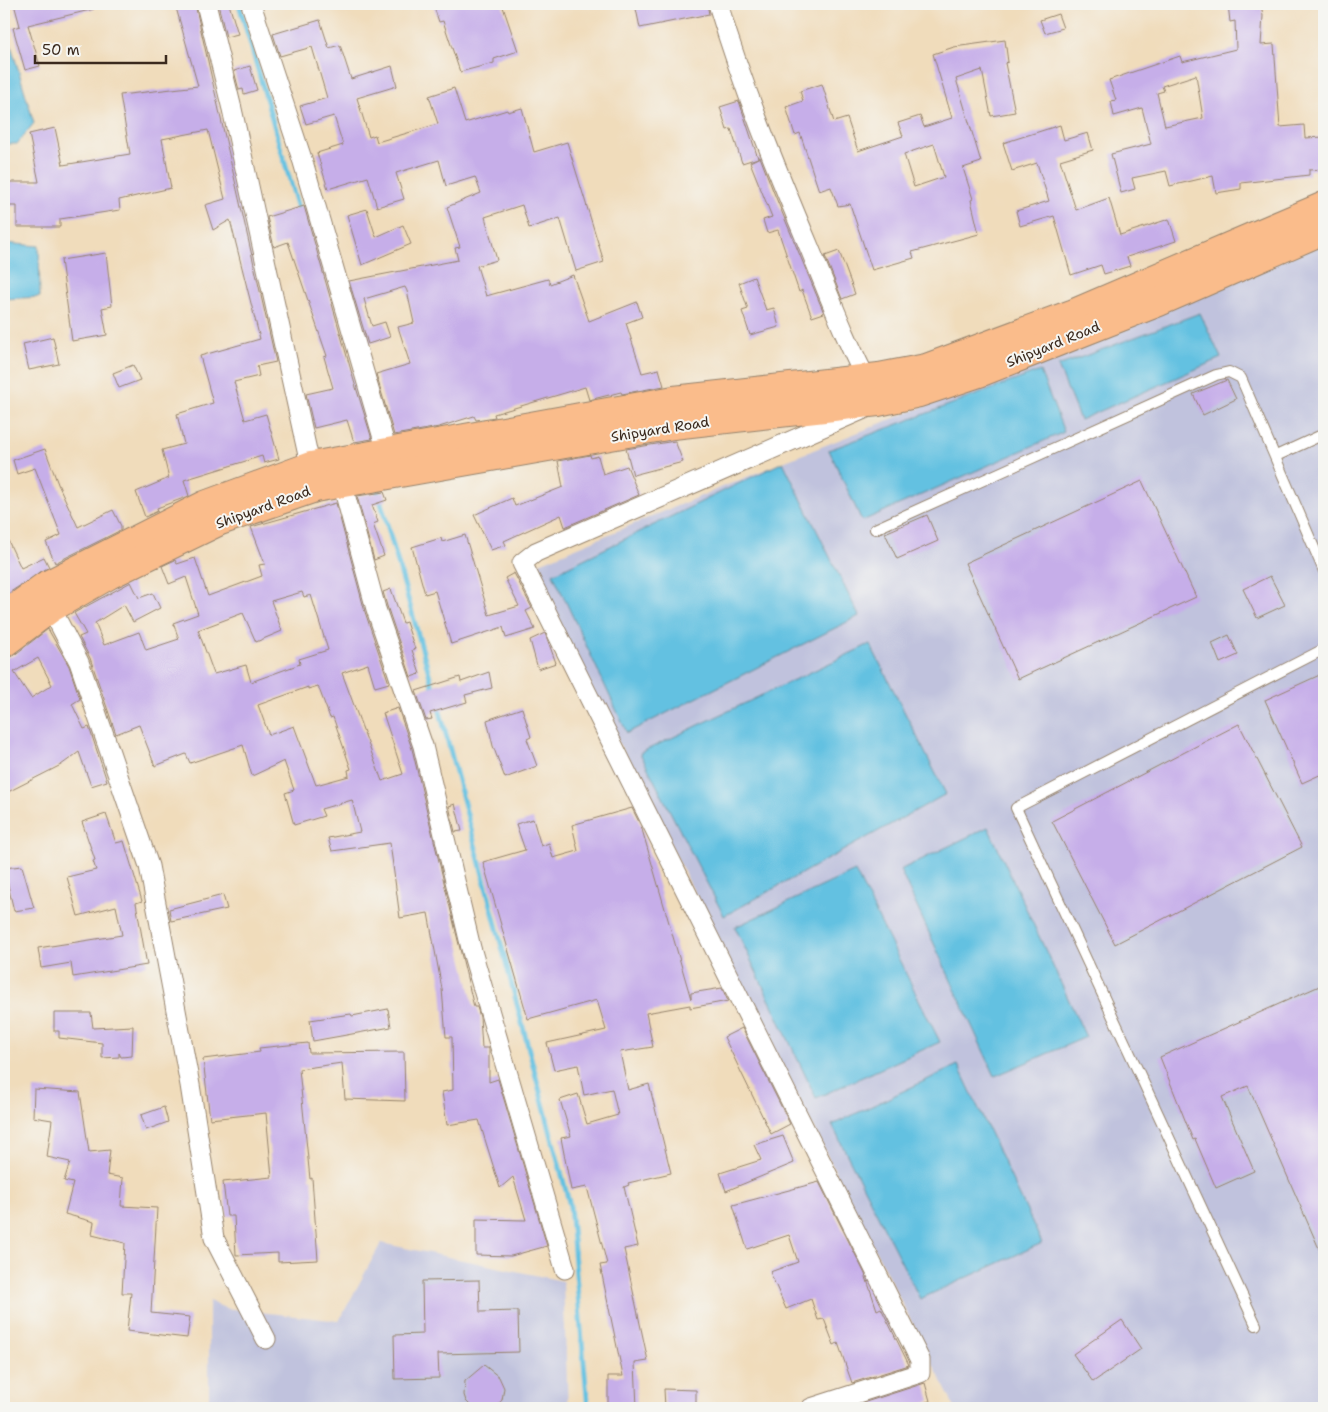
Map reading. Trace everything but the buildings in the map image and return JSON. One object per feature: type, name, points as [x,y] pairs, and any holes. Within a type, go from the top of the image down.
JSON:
[{"type":"main road","name":"Shipyard Road","points":[[4,616],[46,586],[196,509],[313,477],[390,462],[673,425],[872,390],[1056,320],[1324,206]]},
{"type":"main road","name":"Shipyard Road","points":[[872,390],[919,393],[979,373],[1159,302],[1324,230]]},
{"type":"main road","name":"Shipyard Road","points":[[4,643],[52,608],[109,576],[313,477],[342,484],[390,462]]},
{"type":"street","points":[[206,4],[236,129],[313,477]]},
{"type":"street","points":[[251,4],[303,162],[390,462]]},
{"type":"street","points":[[718,4],[736,64],[760,130],[872,390],[831,425],[536,552],[522,563],[920,1360],[920,1374],[811,1408]]},
{"type":"street","points":[[342,484],[376,609],[423,746],[471,948],[565,1269]]},
{"type":"street","points":[[52,608],[80,662],[149,866],[190,1085],[214,1238],[266,1339]]},
{"type":"lane","points":[[875,529],[1207,380],[1229,372],[1241,378],[1324,571]]},
{"type":"lane","points":[[1276,456],[1324,434]]},
{"type":"lane","points":[[1256,1325],[1016,808],[1324,649]]},
{"type":"shaded area","points":[[1324,242],[1324,1408],[955,1408],[530,567],[783,462],[1104,335]]},
{"type":"shaded area","points":[[381,1243],[563,1281],[568,1408],[209,1408],[209,1301],[225,1308],[339,1321]]},
{"type":"water","points":[[8,35],[34,123],[17,144],[4,144],[4,36]]},
{"type":"water","points":[[4,243],[39,246],[40,297],[4,299]]},
{"type":"water","points":[[1200,313],[1221,358],[1080,420],[1058,366]]},
{"type":"water","points":[[1040,371],[1064,432],[862,521],[829,450]]},
{"type":"water","points":[[783,462],[859,616],[627,733],[553,574]]},
{"type":"water","points":[[870,644],[946,794],[724,916],[640,753]]},
{"type":"water","points":[[988,827],[1086,1037],[995,1076],[900,870]]},
{"type":"water","points":[[855,871],[940,1042],[816,1098],[735,927]]},
{"type":"water","points":[[958,1065],[1042,1243],[920,1299],[832,1125]]},
{"type":"waterway","points":[[239,4],[299,212]]},
{"type":"waterway","points":[[376,485],[434,691]]},
{"type":"waterway","points":[[438,704],[570,1206],[588,1408]]}]
